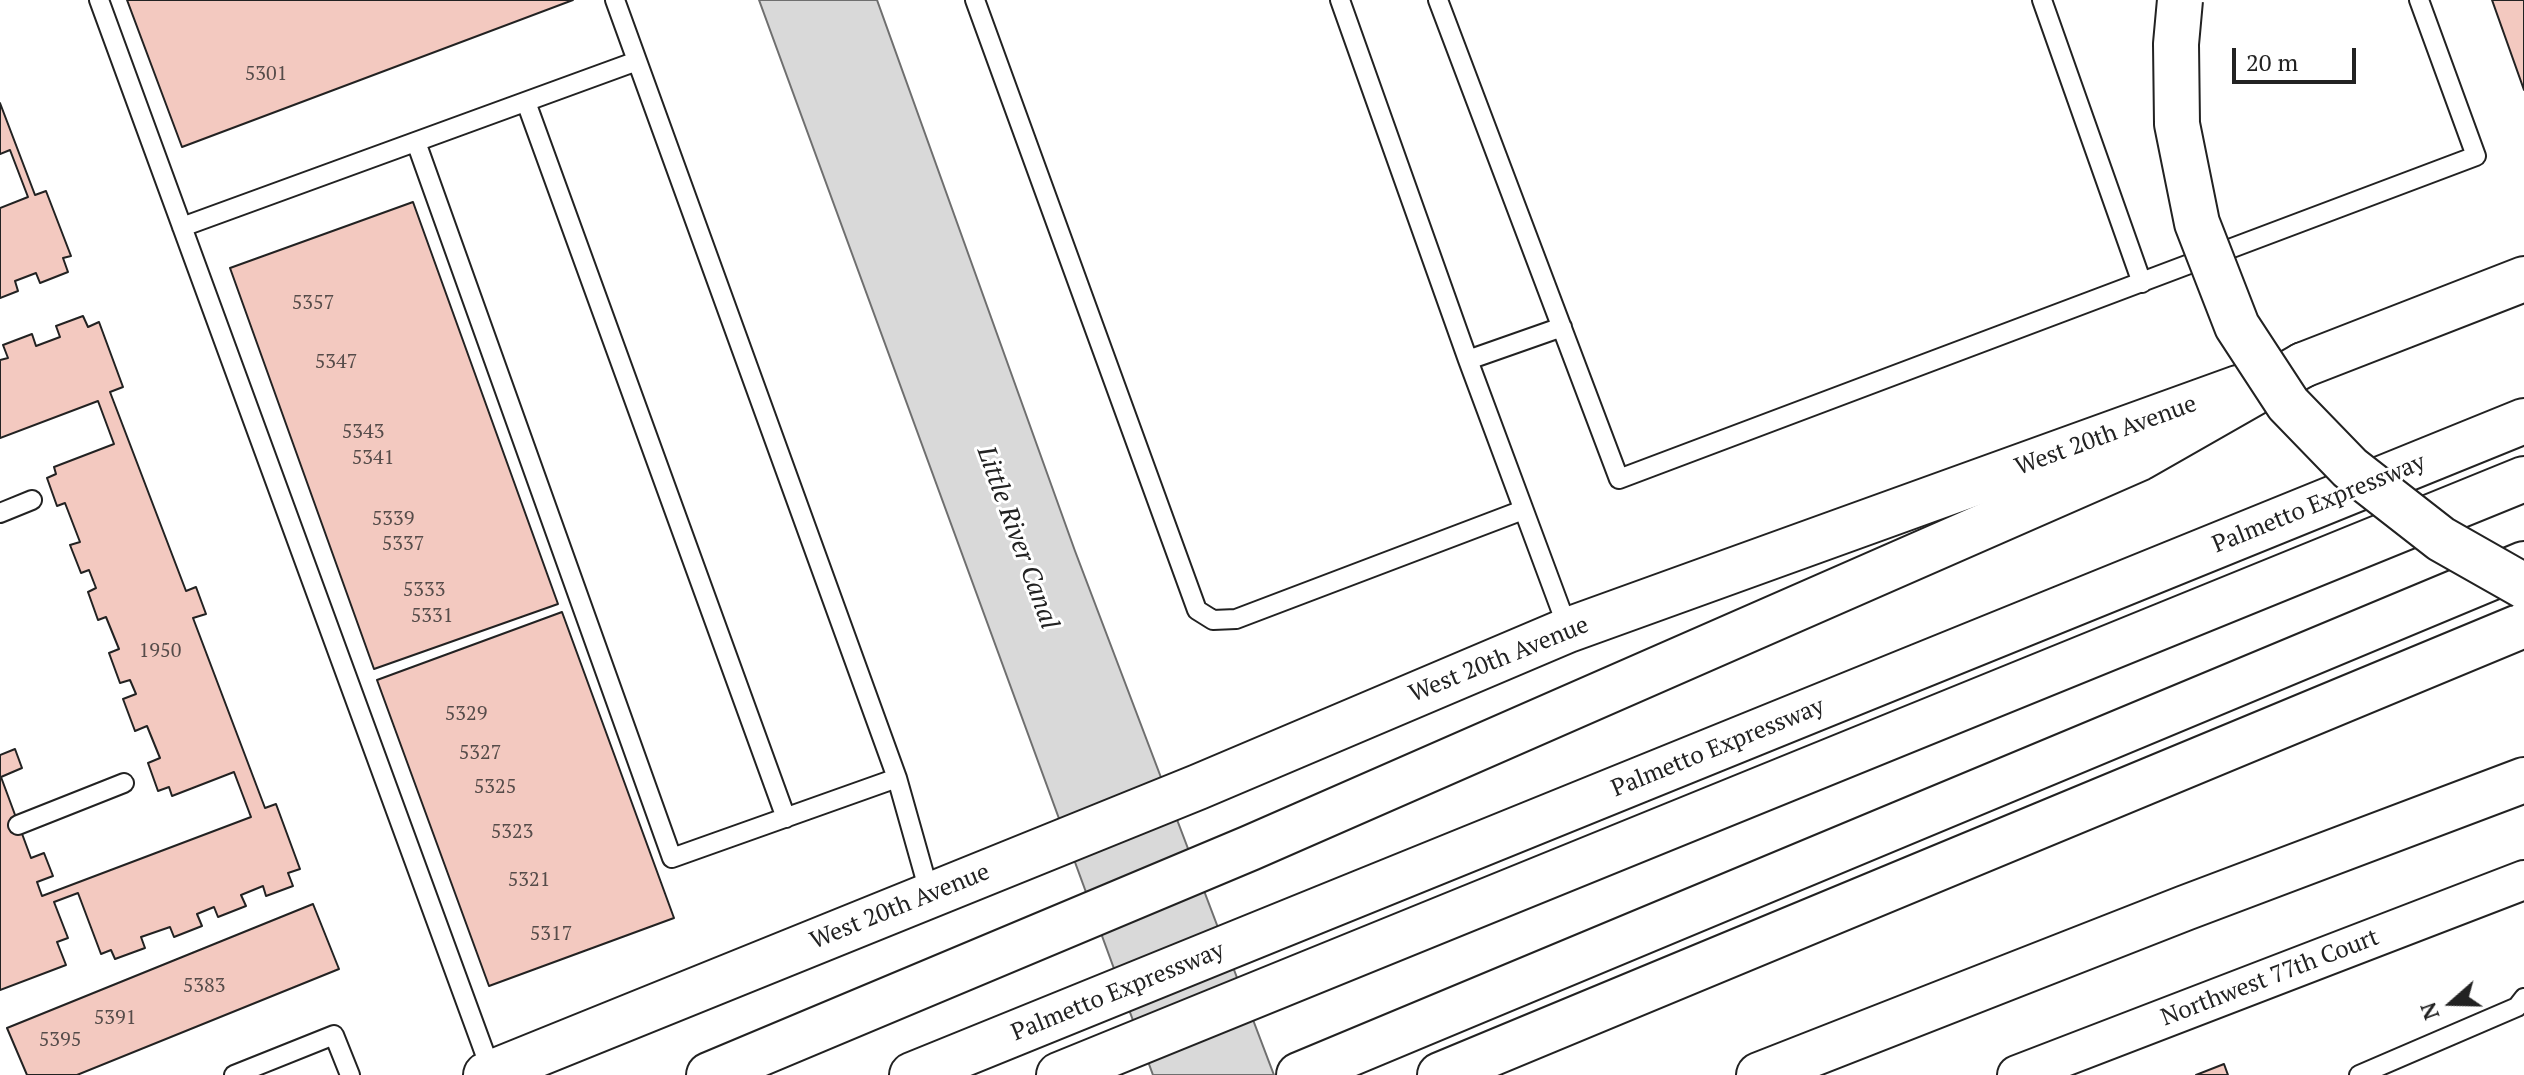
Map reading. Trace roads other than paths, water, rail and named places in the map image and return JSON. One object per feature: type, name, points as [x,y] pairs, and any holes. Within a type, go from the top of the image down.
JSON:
[{"type":"main road","points":[[2180,0],[2176,44],[2177,124],[2197,223],[2237,326],[2288,404],[2350,468],[2441,539],[2524,586]]},
{"type":"main road","name":"West 20th Avenue","points":[[489,1074],[1198,787],[1568,630],[2303,365],[2524,279]]},
{"type":"main road","points":[[709,1075],[1250,848],[2140,458],[2303,365]]},
{"type":"main road","name":"Palmetto Expressway","points":[[912,1075],[2524,421]]},
{"type":"main road","points":[[1070,1070],[2524,479]]},
{"type":"main road","points":[[1316,1068],[2524,564]]},
{"type":"main road","points":[[1440,1075],[2524,625]]},
{"type":"main road","points":[[1759,1075],[2185,908],[2524,780]]},
{"type":"street","name":"Northwest 77th Court","points":[[2017,1075],[2524,880]]},
{"type":"lane","points":[[99,0],[489,1074]]},
{"type":"lane","points":[[615,0],[897,778],[930,895]]},
{"type":"lane","points":[[975,0],[1197,610],[1213,620],[1236,619],[1523,510]]},
{"type":"lane","points":[[1340,0],[1568,630]]},
{"type":"lane","points":[[1438,0],[1619,479],[2476,156],[2419,0]]},
{"type":"lane","points":[[2042,0],[2142,283]]},
{"type":"lane","points":[[182,227],[637,61]]},
{"type":"lane","points":[[526,102],[786,818]]},
{"type":"lane","points":[[416,142],[672,858],[897,778]]},
{"type":"lane","points":[[1468,360],[1562,327]]},
{"type":"lane","points":[[0,513],[32,500]]},
{"type":"lane","points":[[18,825],[124,783]]},
{"type":"lane","points":[[2359,1075],[2517,1007],[2524,998]]},
{"type":"lane","points":[[234,1075],[334,1035],[350,1075]]},
{"type":"water","name":"Little River Canal","points":[[759,0],[877,0],[1075,551],[1274,1075],[1153,1075]]}]
